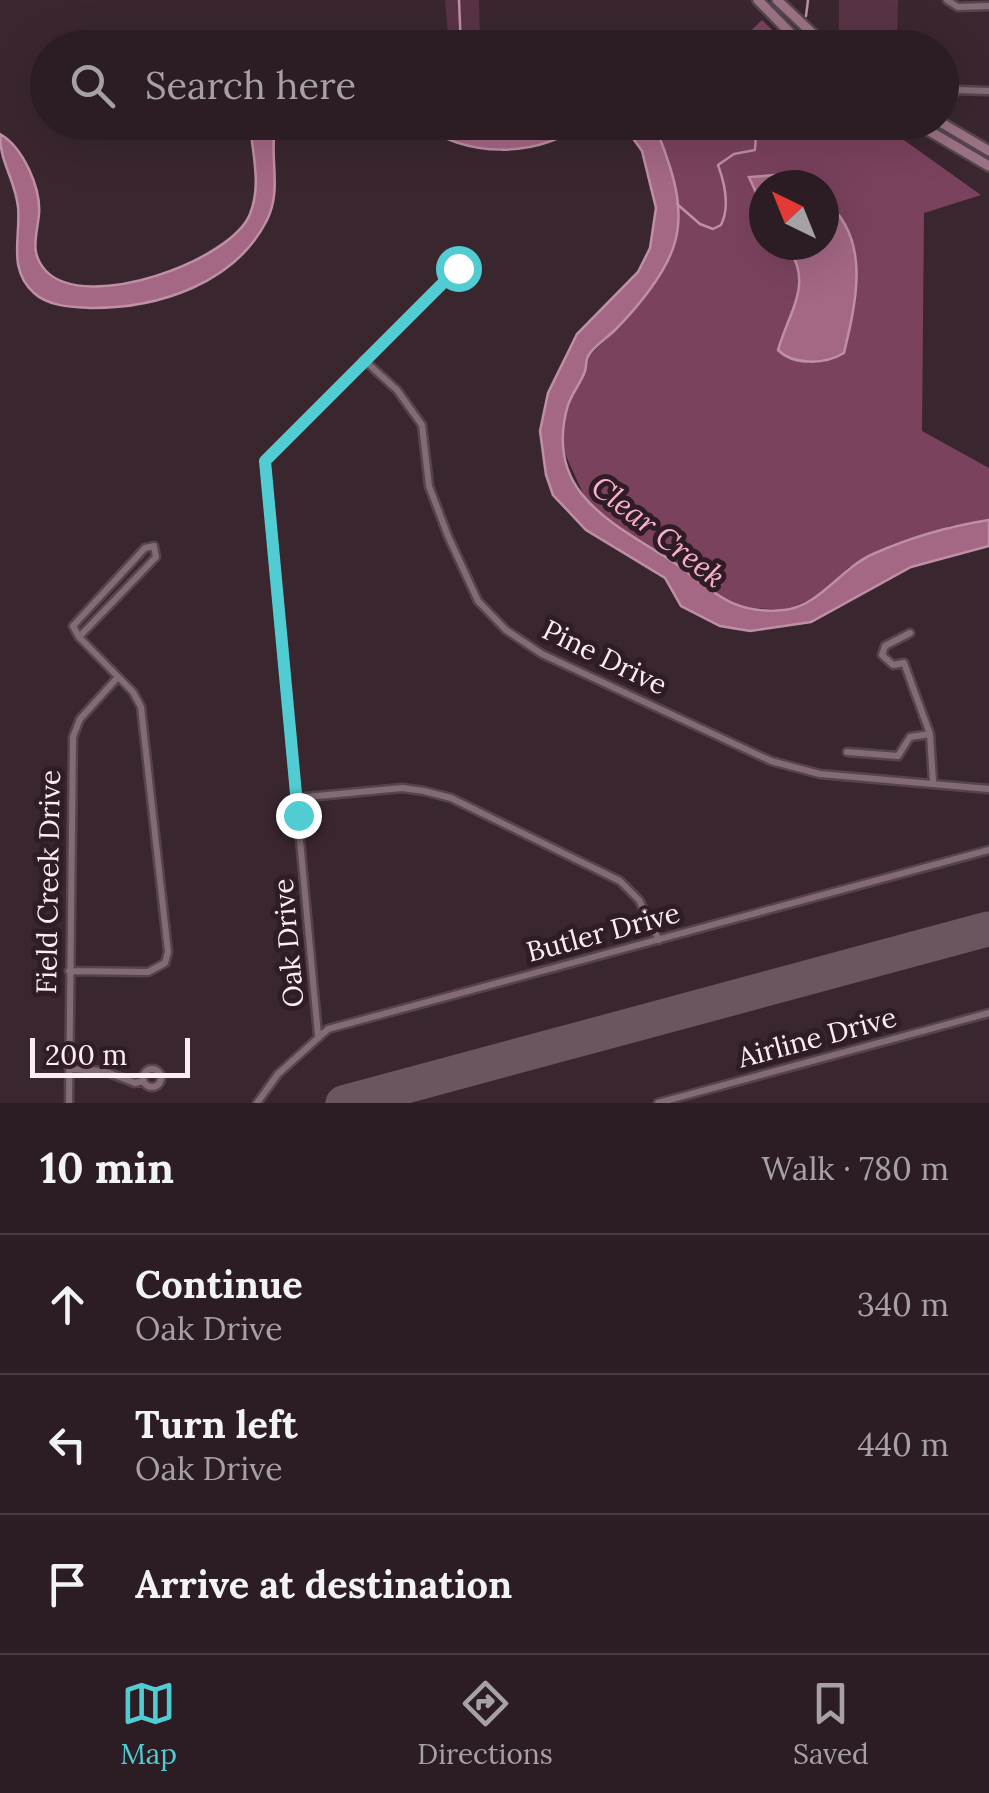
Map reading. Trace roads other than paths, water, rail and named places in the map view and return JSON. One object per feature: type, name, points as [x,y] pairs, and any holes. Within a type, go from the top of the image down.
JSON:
[{"type":"main road","points":[[758,0],[787,30]]},
{"type":"main road","points":[[777,0],[809,30]]},
{"type":"main road","points":[[959,137],[989,151]]},
{"type":"main road","points":[[953,140],[989,166]]},
{"type":"street","points":[[948,2],[989,6]]},
{"type":"street","points":[[959,90],[989,91]]},
{"type":"street","name":"Oak Drive","points":[[318,1035],[265,461],[458,268]]},
{"type":"street","name":"Pine Drive","points":[[364,360],[397,390],[422,426],[428,486],[448,536],[478,601],[506,630],[542,654],[771,762],[820,774],[989,789]]},
{"type":"street","points":[[70,971],[148,972],[165,963],[168,952],[145,722],[138,700],[78,637],[74,621],[145,548],[154,546],[156,556],[78,637]]},
{"type":"street","points":[[910,633],[886,646],[882,655],[893,665],[904,663],[930,734],[932,782]]},
{"type":"street","name":"Field Creek Drive","points":[[69,1103],[73,737],[80,719],[118,677]]},
{"type":"street","points":[[847,752],[898,756],[910,737],[930,734]]},
{"type":"street","points":[[296,798],[402,788],[450,798],[620,881],[639,900],[659,940]]},
{"type":"street","name":"Butler Drive","points":[[257,1103],[278,1074],[318,1035],[989,850]]},
{"type":"street","name":"Airline Drive","points":[[658,1103],[989,1013]]},
{"type":"street","points":[[69,1068],[93,1069],[119,1080],[144,1081]]},
{"type":"waterway","points":[[459,0],[460,30]]},
{"type":"waterway","points":[[806,16],[808,0]]},
{"type":"waterway","points":[[677,204],[700,224],[713,229],[721,225],[726,195],[718,165],[734,154],[755,150],[756,140]]},
{"type":"water label","name":"Clear Creek","points":[[658,532]]}]
